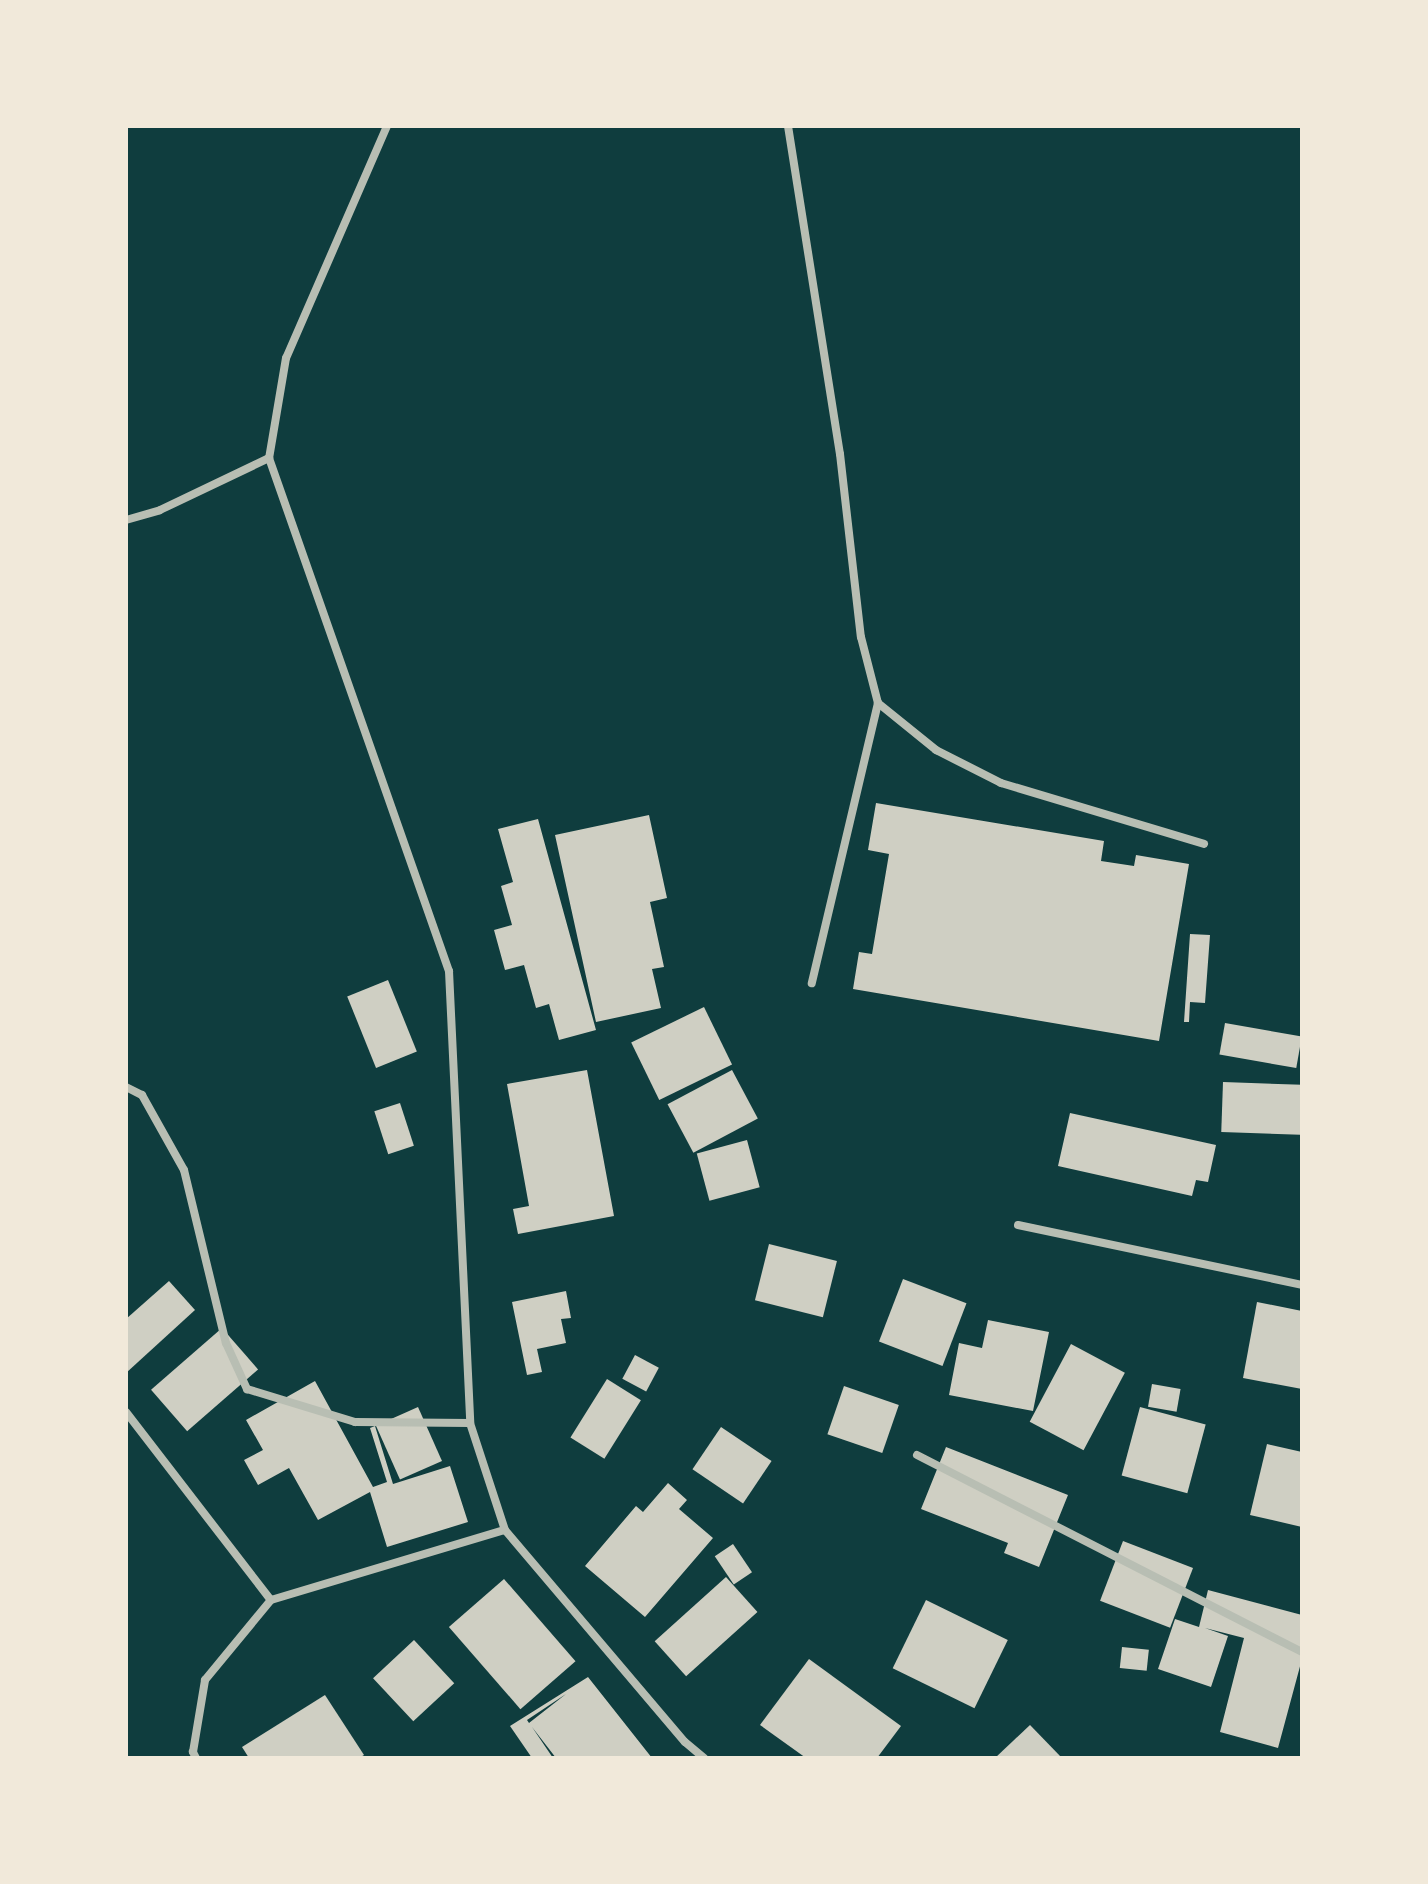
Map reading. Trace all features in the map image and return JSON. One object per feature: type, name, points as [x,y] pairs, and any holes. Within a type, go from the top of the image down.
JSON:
[{"type":"street","points":[[387,126],[286,358],[269,458],[449,971],[470,1423],[505,1530],[685,1742],[704,1758]]},
{"type":"street","points":[[788,126],[840,454],[861,637],[878,703],[812,983]]},
{"type":"street","points":[[126,520],[160,510],[269,458]]},
{"type":"street","points":[[878,703],[936,750],[1001,783],[1204,844]]},
{"type":"street","points":[[126,1087],[142,1095],[184,1170],[226,1343],[247,1389],[355,1422],[470,1423]]},
{"type":"street","points":[[1018,1225],[1302,1285]]},
{"type":"street","points":[[126,1412],[271,1600]]},
{"type":"street","points":[[917,1455],[1302,1652]]},
{"type":"street","points":[[196,1758],[193,1752],[205,1680],[271,1600],[505,1530]]},
{"type":"building","points":[[876,803],[1104,841],[1101,861],[1134,866],[1136,855],[1189,864],[1159,1041],[853,989],[859,952],[872,954],[889,854],[868,850]]},
{"type":"building","points":[[649,815],[667,898],[650,902],[664,967],[652,969],[661,1008],[596,1022],[555,835]]},
{"type":"building","points":[[538,819],[596,1030],[559,1040],[549,1004],[536,1008],[524,965],[505,970],[494,930],[512,925],[501,886],[513,882],[498,829]]},
{"type":"building","points":[[1190,934],[1210,935],[1205,1003],[1190,1002],[1189,1022],[1184,1022]]},
{"type":"building","points":[[388,980],[417,1051],[376,1068],[347,996]]},
{"type":"building","points":[[704,1007],[732,1065],[659,1100],[631,1043]]},
{"type":"building","points":[[1225,1023],[1302,1037],[1296,1068],[1219,1055]]},
{"type":"building","points":[[587,1070],[614,1216],[518,1234],[513,1209],[529,1206],[507,1084]]},
{"type":"building","points":[[732,1070],[758,1119],[693,1153],[668,1104]]},
{"type":"building","points":[[1223,1082],[1302,1085],[1300,1135],[1221,1132]]},
{"type":"building","points":[[400,1103],[414,1146],[388,1154],[374,1111]]},
{"type":"building","points":[[1070,1113],[1216,1145],[1208,1182],[1196,1180],[1192,1196],[1058,1166]]},
{"type":"building","points":[[747,1140],[760,1187],[709,1201],[697,1153]]},
{"type":"building","points":[[769,1244],[837,1261],[823,1317],[755,1300]]},
{"type":"building","points":[[903,1279],[966,1303],[942,1366],[879,1342]]},
{"type":"building","points":[[169,1281],[195,1310],[126,1373],[126,1319]]},
{"type":"building","points":[[566,1291],[571,1318],[561,1319],[566,1343],[537,1349],[542,1372],[527,1375],[512,1302]]},
{"type":"building","points":[[1257,1302],[1302,1311],[1302,1389],[1243,1378]]},
{"type":"building","points":[[988,1320],[1049,1332],[1033,1411],[949,1395],[959,1343],[982,1348]]},
{"type":"building","points":[[222,1328],[258,1370],[187,1431],[151,1390]]},
{"type":"building","points":[[1071,1344],[1125,1373],[1084,1450],[1030,1422]]},
{"type":"building","points":[[635,1355],[659,1368],[646,1392],[622,1379]]},
{"type":"building","points":[[607,1379],[641,1400],[604,1459],[570,1438]]},
{"type":"building","points":[[315,1381],[373,1487],[387,1482],[370,1428],[375,1426],[393,1484],[450,1466],[468,1522],[387,1547],[370,1492],[318,1520],[289,1468],[258,1485],[244,1460],[263,1450],[246,1420]]},
{"type":"building","points":[[1152,1384],[1181,1389],[1177,1412],[1148,1407]]},
{"type":"building","points":[[844,1386],[899,1405],[882,1453],[827,1434]]},
{"type":"building","points":[[418,1407],[442,1461],[400,1480],[376,1426]]},
{"type":"building","points":[[1140,1407],[1206,1425],[1187,1493],[1122,1476]]},
{"type":"building","points":[[721,1427],[772,1461],[743,1503],[692,1469]]},
{"type":"building","points":[[1267,1444],[1302,1452],[1302,1527],[1250,1515]]},
{"type":"building","points":[[946,1447],[1068,1495],[1039,1567],[1004,1553],[1008,1543],[921,1509]]},
{"type":"building","points":[[668,1483],[687,1500],[679,1509],[713,1538],[645,1617],[585,1566],[636,1506],[643,1512]]},
{"type":"building","points":[[1123,1541],[1193,1568],[1170,1628],[1100,1601]]},
{"type":"building","points":[[733,1544],[752,1572],[734,1584],[715,1556]]},
{"type":"building","points":[[726,1577],[757,1612],[686,1676],[655,1641]]},
{"type":"building","points":[[504,1579],[576,1661],[520,1709],[449,1627]]},
{"type":"building","points":[[1208,1590],[1302,1615],[1302,1659],[1278,1748],[1220,1732],[1244,1638],[1205,1628],[1228,1636],[1211,1687],[1158,1669],[1175,1619],[1199,1627]]},
{"type":"building","points":[[926,1600],[1008,1640],[974,1708],[893,1668]]},
{"type":"building","points":[[414,1640],[454,1683],[413,1721],[373,1678]]},
{"type":"building","points":[[1122,1647],[1149,1650],[1147,1671],[1120,1668]]},
{"type":"building","points":[[809,1659],[901,1726],[877,1758],[806,1758],[760,1725]]},
{"type":"building","points":[[588,1677],[652,1758],[556,1758],[532,1727],[553,1758],[532,1758],[510,1726]],"holes":[[[566,1694],[529,1723],[527,1720]]]},
{"type":"building","points":[[325,1695],[364,1755],[359,1758],[249,1758],[242,1747]]},
{"type":"building","points":[[1030,1725],[1062,1758],[995,1758]]}]
